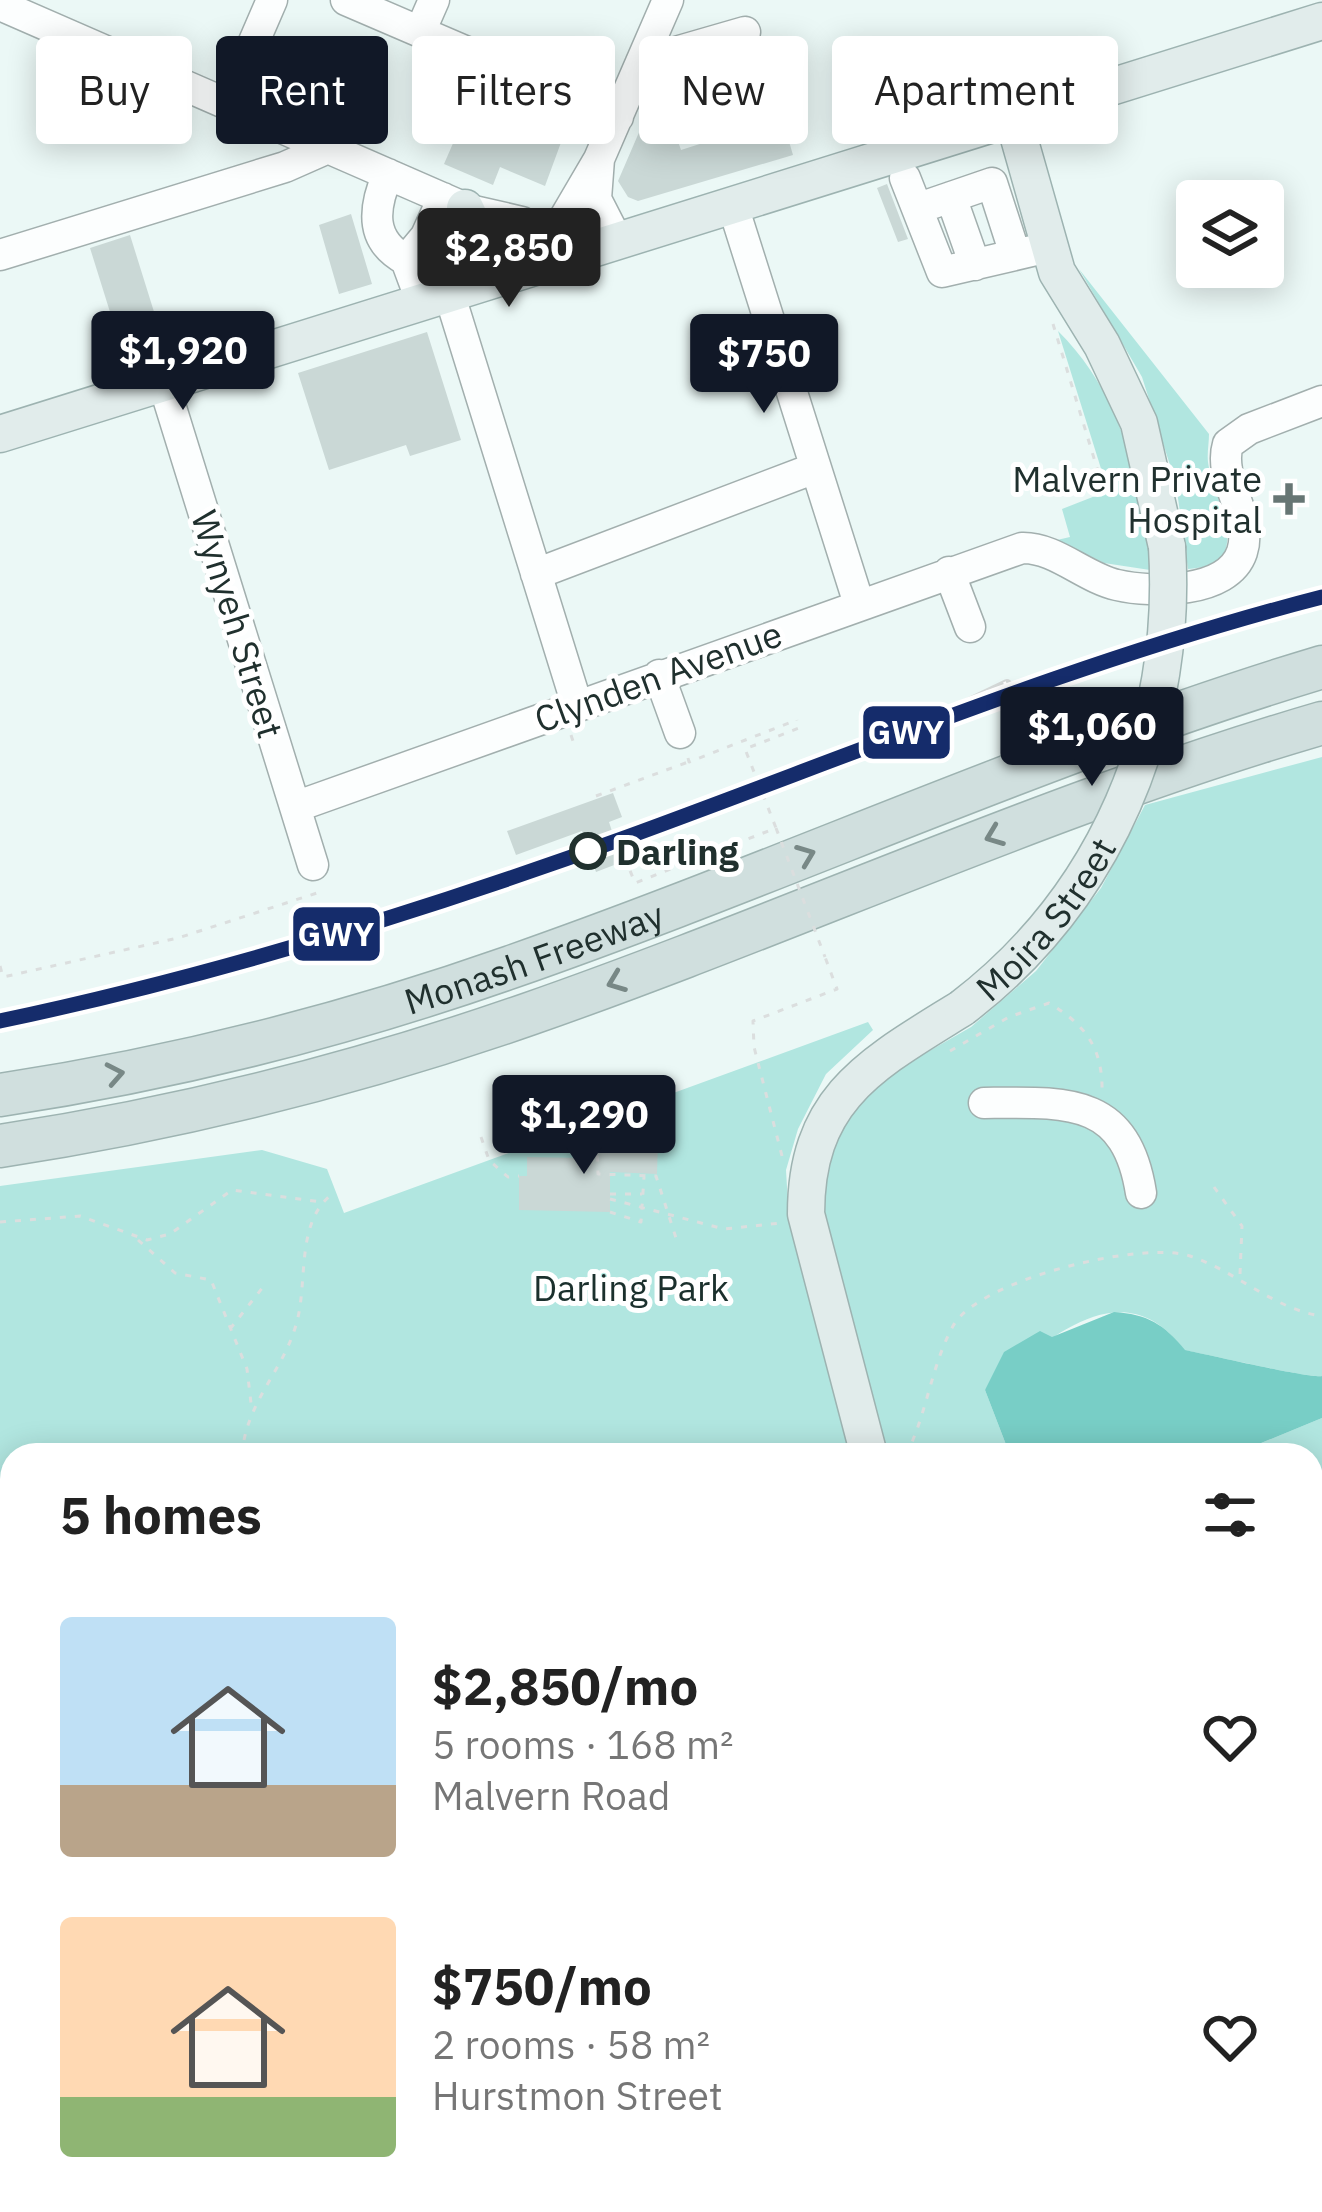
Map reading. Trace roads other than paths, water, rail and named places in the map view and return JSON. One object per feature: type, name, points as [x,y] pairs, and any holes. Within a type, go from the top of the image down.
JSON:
[{"type":"highway","name":"Monash Freeway","points":[[0,1095],[173,1063],[411,1000],[599,935],[1089,746],[1322,667]]},
{"type":"highway","name":"Monash Freeway","points":[[0,1146],[243,1098],[424,1049],[612,983],[1099,796],[1322,723]]},
{"type":"main road","points":[[1118,84],[1322,21]]},
{"type":"main road","points":[[0,434],[928,144]]},
{"type":"main road","name":"Moira Street","points":[[866,1443],[806,1214],[806,1179],[815,1138],[856,1077],[962,1008],[1005,973],[1057,916],[1096,859],[1129,795],[1161,693],[1170,596],[1155,474],[1138,423],[1102,345],[1057,272],[1005,256],[1011,144]]},
{"type":"main road","points":[[446,294],[477,233],[460,205]]},
{"type":"street","points":[[256,36],[272,0]]},
{"type":"street","points":[[346,0],[618,116]]},
{"type":"street","points":[[420,32],[434,0]]},
{"type":"street","points":[[652,36],[668,0]]},
{"type":"street","points":[[0,4],[216,99]]},
{"type":"street","points":[[731,36],[745,32]]},
{"type":"street","points":[[567,255],[565,217],[599,159],[639,67]]},
{"type":"street","points":[[319,144],[460,205],[501,214],[532,228],[567,255]]},
{"type":"street","points":[[0,255],[285,166],[328,148]]},
{"type":"street","points":[[599,159],[595,194],[617,240]]},
{"type":"street","points":[[388,174],[377,199],[377,225],[387,248],[446,294],[578,705]]},
{"type":"street","points":[[905,178],[942,272],[1005,256]]},
{"type":"street","points":[[919,208],[992,183],[1005,256]]},
{"type":"street","points":[[965,192],[1005,256]]},
{"type":"street","points":[[406,260],[460,205]]},
{"type":"street","points":[[460,205],[531,266]]},
{"type":"street","points":[[733,206],[859,604]]},
{"type":"street","name":"Wynyeh Street","points":[[163,382],[314,865]]},
{"type":"street","name":"Clynden Avenue","points":[[295,807],[1022,548],[1120,586],[1216,580],[1235,566],[1244,540],[1225,461],[1228,444],[1243,432],[1322,401]]},
{"type":"street","points":[[536,574],[815,468]]},
{"type":"street","points":[[949,572],[970,627]]},
{"type":"street","points":[[659,675],[684,747]]},
{"type":"street","points":[[984,1103],[1046,1102],[1102,1114],[1135,1151],[1142,1193]]},
{"type":"railway","points":[[907,732],[1007,684]]},
{"type":"place","name":"Malvern Private Hospital","points":[[1289,499]]},
{"type":"place","name":"Darling","points":[[588,851]]},
{"type":"park label","name":"Darling Park","points":[[631,1287]]}]
